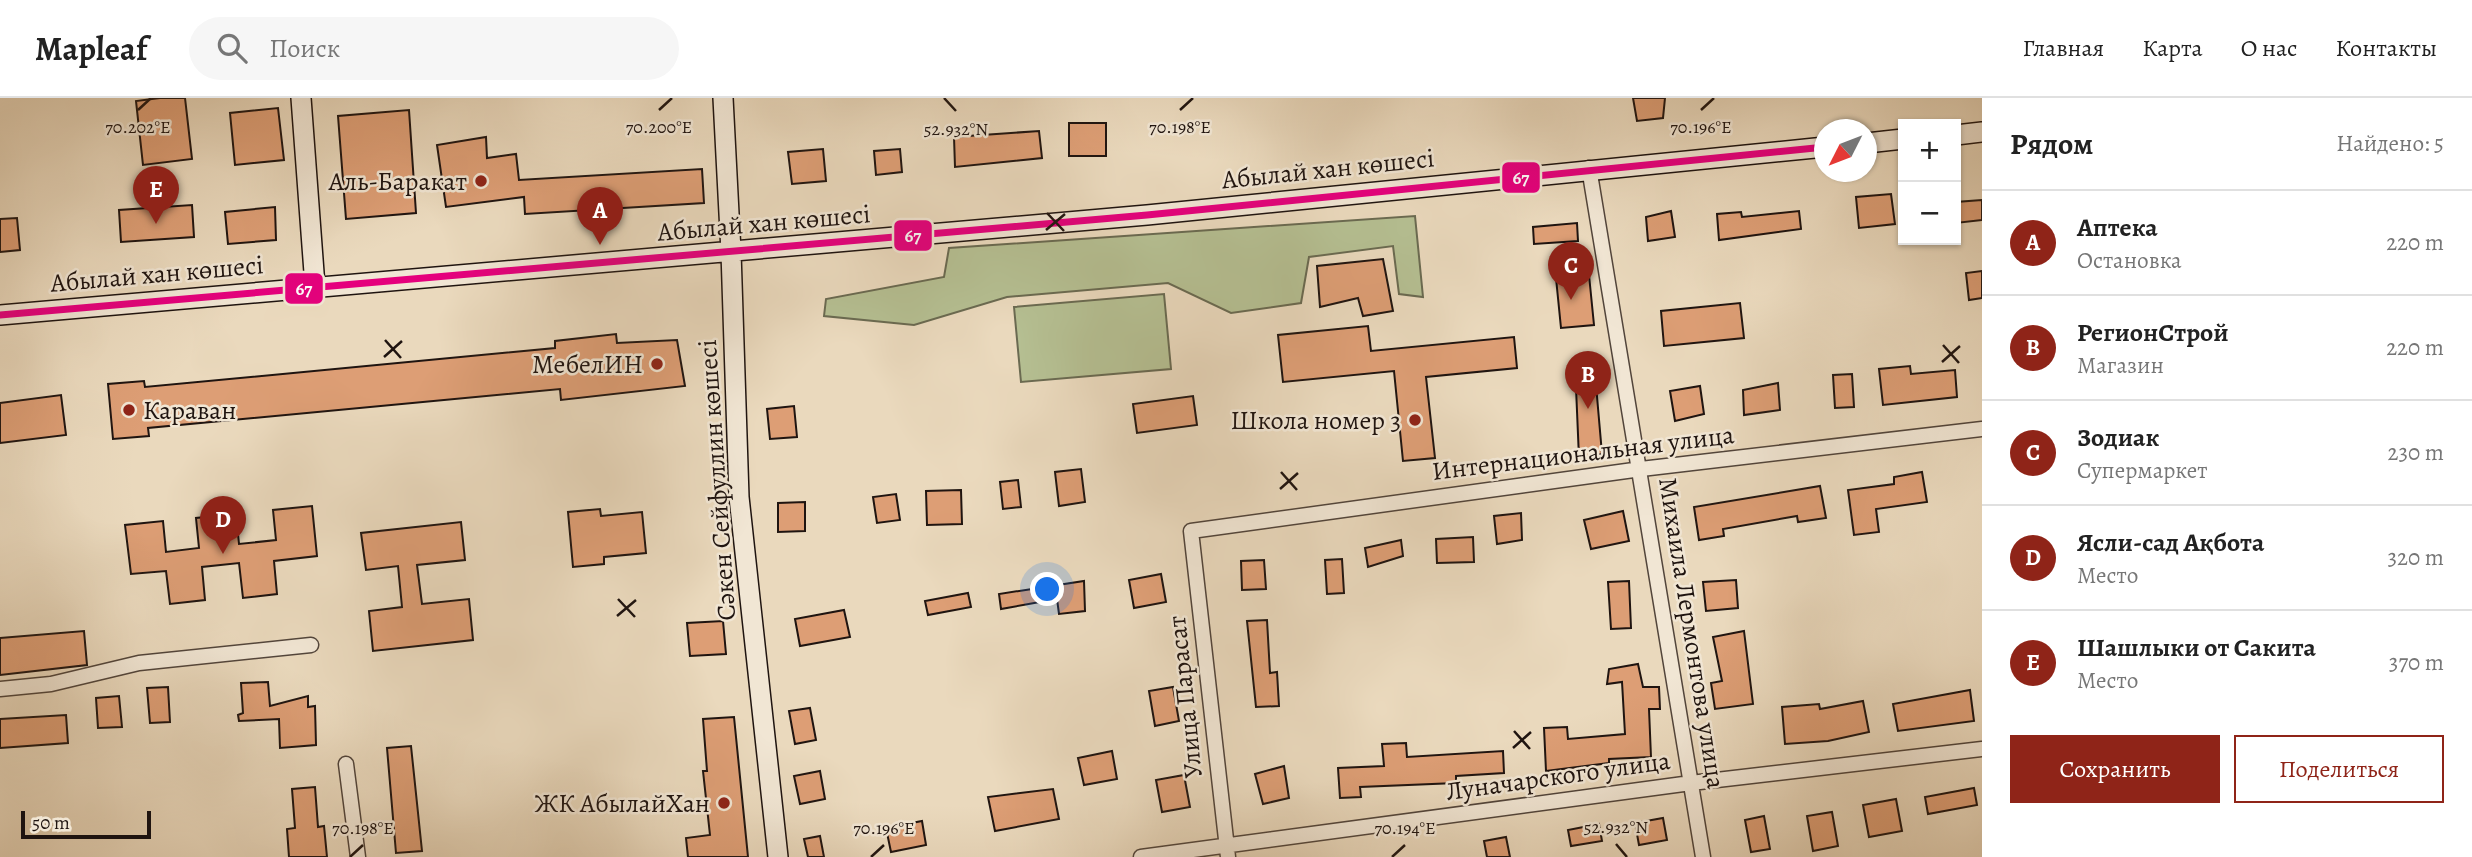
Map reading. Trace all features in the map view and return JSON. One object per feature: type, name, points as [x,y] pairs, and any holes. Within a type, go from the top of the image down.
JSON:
[{"type":"street","points":[[301,98],[315,286]]},
{"type":"street","name":"Сәкен Сейфуллин көшесі","points":[[723,98],[739,497],[778,857]]},
{"type":"street","points":[[1961,134],[1982,132]]},
{"type":"street","points":[[1877,142],[1898,140]]},
{"type":"street","name":"Абылай хан көшесі","points":[[0,315],[1147,215],[1589,168],[1814,148]]},
{"type":"street","name":"Михаила Лермонтова улица","points":[[1589,168],[1703,857]]},
{"type":"street","name":"Интернациональная улица","points":[[1191,531],[1640,469],[1982,429]]},
{"type":"street","name":"Улица Парасат","points":[[1191,531],[1227,851]]},
{"type":"street","points":[[0,689],[51,684],[139,663],[310,645]]},
{"type":"street","name":"Луначарского улица","points":[[1141,857],[1227,851],[1691,783],[1982,749]]},
{"type":"street","points":[[346,764],[358,857]]},
{"type":"green space","points":[[1415,216],[1423,297],[1399,294],[1393,246],[1309,257],[1301,303],[1231,313],[1168,283],[1007,297],[914,325],[824,316],[826,299],[944,277],[949,248]]},
{"type":"green space","points":[[1164,294],[1171,369],[1021,382],[1014,307]]},
{"type":"building","points":[[185,98],[192,159],[143,165],[136,101]]},
{"type":"building","points":[[1633,98],[1665,98],[1663,118],[1637,121]]},
{"type":"building","points":[[278,108],[284,160],[235,165],[230,113]]},
{"type":"building","points":[[409,110],[416,213],[346,219],[338,116]]},
{"type":"building","points":[[1069,123],[1106,123],[1106,156],[1069,156]]},
{"type":"building","points":[[1039,131],[1042,158],[955,167],[954,137]]},
{"type":"building","points":[[486,137],[487,158],[516,154],[519,180],[702,169],[704,203],[525,214],[524,197],[446,207],[437,145]]},
{"type":"building","points":[[823,149],[826,181],[792,184],[788,152]]},
{"type":"building","points":[[900,149],[902,172],[876,175],[874,151]]},
{"type":"building","points":[[1891,194],[1895,224],[1859,228],[1856,197]]},
{"type":"building","points":[[1982,200],[1982,220],[1961,222],[1961,202]]},
{"type":"building","points":[[192,205],[194,237],[121,242],[119,210]]},
{"type":"building","points":[[275,207],[276,240],[228,244],[225,212]]},
{"type":"building","points":[[1671,211],[1675,237],[1648,241],[1646,217]]},
{"type":"building","points":[[1799,211],[1801,229],[1719,240],[1717,214],[1741,212],[1742,217]]},
{"type":"building","points":[[17,218],[20,250],[0,252],[0,219]]},
{"type":"building","points":[[1577,223],[1578,241],[1534,244],[1533,227]]},
{"type":"building","points":[[1383,259],[1393,311],[1363,316],[1358,298],[1320,307],[1317,266]]},
{"type":"building","points":[[1982,271],[1982,298],[1969,300],[1966,273]]},
{"type":"building","points":[[1589,275],[1594,325],[1561,328],[1556,278]]},
{"type":"building","points":[[1740,303],[1744,338],[1664,346],[1661,311]]},
{"type":"building","name":"Школа номер 3","points":[[1368,326],[1371,351],[1514,337],[1517,368],[1426,377],[1435,458],[1403,461],[1394,371],[1283,382],[1278,335]]},
{"type":"building","points":[[616,334],[617,343],[677,340],[685,386],[561,400],[560,389],[148,428],[149,436],[113,439],[108,384],[144,381],[145,387],[555,348],[555,341]]},
{"type":"building","points":[[1594,362],[1602,454],[1579,458],[1575,364]]},
{"type":"building","points":[[1910,366],[1911,374],[1955,370],[1957,397],[1883,405],[1879,369]]},
{"type":"building","points":[[1852,374],[1854,407],[1835,408],[1833,375]]},
{"type":"building","points":[[1778,383],[1780,410],[1744,415],[1743,390]]},
{"type":"building","points":[[1700,386],[1704,414],[1675,421],[1670,391]]},
{"type":"building","points":[[61,395],[66,435],[0,443],[0,403]]},
{"type":"building","points":[[1193,396],[1197,425],[1137,433],[1133,404]]},
{"type":"building","points":[[794,406],[797,437],[770,439],[767,409]]},
{"type":"building","points":[[1081,469],[1085,502],[1059,506],[1055,472]]},
{"type":"building","points":[[1922,472],[1927,502],[1876,509],[1879,532],[1854,535],[1848,490],[1894,484],[1894,477]]},
{"type":"building","points":[[1018,480],[1021,507],[1003,509],[1000,482]]},
{"type":"building","points":[[1820,486],[1826,518],[1798,522],[1797,516],[1723,529],[1724,536],[1699,540],[1694,507]]},
{"type":"building","points":[[961,490],[962,524],[927,525],[926,491]]},
{"type":"building","points":[[896,494],[900,520],[877,523],[873,497]]},
{"type":"building","points":[[805,502],[805,531],[778,532],[778,503]]},
{"type":"building","points":[[312,506],[317,556],[274,561],[277,594],[243,598],[239,563],[202,567],[205,600],[170,604],[166,571],[131,574],[125,525],[163,521],[166,552],[199,548],[196,518],[236,514],[239,544],[276,540],[273,510]]},
{"type":"building","points":[[600,509],[601,516],[642,512],[646,553],[604,557],[604,564],[573,567],[568,512]]},
{"type":"building","points":[[1623,511],[1629,541],[1591,549],[1584,520]]},
{"type":"building","points":[[1521,513],[1522,540],[1497,544],[1494,516]]},
{"type":"building","points":[[461,522],[465,560],[417,565],[422,604],[469,599],[473,640],[373,651],[369,611],[402,607],[398,566],[366,570],[361,533]]},
{"type":"building","points":[[1473,537],[1474,562],[1437,563],[1436,539]]},
{"type":"building","points":[[1401,540],[1403,556],[1368,567],[1365,548]]},
{"type":"building","points":[[1342,559],[1344,593],[1327,594],[1325,560]]},
{"type":"building","points":[[1264,560],[1266,589],[1242,590],[1241,561]]},
{"type":"building","points":[[1161,574],[1166,602],[1134,608],[1129,580]]},
{"type":"building","points":[[1736,580],[1738,608],[1706,611],[1703,582]]},
{"type":"building","points":[[1084,581],[1085,611],[1059,614],[1057,599],[1001,609],[999,594]]},
{"type":"building","points":[[1629,581],[1631,628],[1611,629],[1608,582]]},
{"type":"building","points":[[968,593],[971,607],[928,615],[925,601]]},
{"type":"building","points":[[844,610],[850,637],[800,646],[795,619]]},
{"type":"building","points":[[1267,620],[1270,673],[1277,672],[1279,706],[1256,707],[1247,621]]},
{"type":"building","points":[[723,621],[726,654],[690,656],[687,623]]},
{"type":"building","points":[[84,631],[87,665],[0,675],[0,638]]},
{"type":"building","points":[[1744,631],[1753,704],[1715,709],[1711,683],[1722,681],[1713,637]]},
{"type":"building","points":[[1638,664],[1643,687],[1659,687],[1660,709],[1649,709],[1651,757],[1609,759],[1609,763],[1546,771],[1544,728],[1567,727],[1568,739],[1625,734],[1622,682],[1607,684],[1609,669]]},
{"type":"building","points":[[268,682],[270,706],[308,696],[308,707],[315,706],[316,745],[280,748],[279,719],[239,721],[238,715],[243,713],[241,683]]},
{"type":"building","points":[[168,687],[170,722],[150,723],[147,688]]},
{"type":"building","points":[[1173,687],[1179,721],[1155,726],[1149,691]]},
{"type":"building","points":[[1970,690],[1974,721],[1898,731],[1893,704]]},
{"type":"building","points":[[119,696],[122,727],[98,728],[96,698]]},
{"type":"building","points":[[1863,701],[1869,732],[1828,741],[1785,744],[1782,707],[1819,704],[1820,709]]},
{"type":"building","points":[[810,708],[816,740],[795,744],[789,711]]},
{"type":"building","points":[[66,715],[68,743],[0,748],[0,719]]},
{"type":"building","name":"ЖК АбылайХан","points":[[734,717],[748,857],[688,857],[686,838],[710,835],[703,771],[707,771],[703,719]]},
{"type":"building","points":[[1406,743],[1407,757],[1503,751],[1504,773],[1456,776],[1456,783],[1360,787],[1361,797],[1340,798],[1338,768],[1384,766],[1382,744]]},
{"type":"building","points":[[411,746],[422,851],[396,853],[387,748]]},
{"type":"building","points":[[1112,751],[1117,779],[1084,785],[1078,758]]},
{"type":"building","points":[[1284,766],[1289,798],[1263,804],[1255,774]]},
{"type":"building","points":[[820,771],[825,799],[800,804],[794,776]]},
{"type":"building","points":[[1184,775],[1190,807],[1162,812],[1156,780]]},
{"type":"building","points":[[315,787],[318,827],[324,826],[327,857],[289,857],[287,829],[295,828],[292,789]]},
{"type":"building","points":[[1974,788],[1977,805],[1928,814],[1925,797]]},
{"type":"building","points":[[1053,789],[1059,819],[995,831],[988,797]]},
{"type":"building","points":[[1896,799],[1902,831],[1869,837],[1863,805]]},
{"type":"building","points":[[1832,812],[1838,846],[1813,851],[1807,816]]},
{"type":"building","points":[[1764,816],[1770,849],[1751,852],[1745,820]]},
{"type":"building","points":[[1663,818],[1667,840],[1639,845],[1635,823]]},
{"type":"building","points":[[922,821],[926,845],[891,852],[886,828]]},
{"type":"building","points":[[1599,824],[1602,841],[1571,846],[1568,830]]},
{"type":"building","points":[[820,836],[824,857],[808,857],[804,839]]},
{"type":"building","points":[[1506,837],[1510,857],[1487,857],[1484,841]]},
{"type":"transit line","name":"67","points":[[0,315],[1147,215],[1814,148]]},
{"type":"place","name":"Аль-Баракат","points":[[481,181]]},
{"type":"place","name":"Шашлыки от Сакита","points":[[156,224]]},
{"type":"place","name":"Аптека","points":[[600,245]]},
{"type":"place","name":"Зодиак","points":[[1571,300]]},
{"type":"place","name":"МебелИН","points":[[657,364]]},
{"type":"place","name":"РегионСтрой","points":[[1588,409]]},
{"type":"place","name":"Караван","points":[[129,410]]},
{"type":"place","name":"Школа номер 3","points":[[1415,420]]},
{"type":"place","name":"Ясли-сад Ақбота","points":[[223,554]]},
{"type":"place","name":"ЖК АбылайХан","points":[[724,803]]}]
